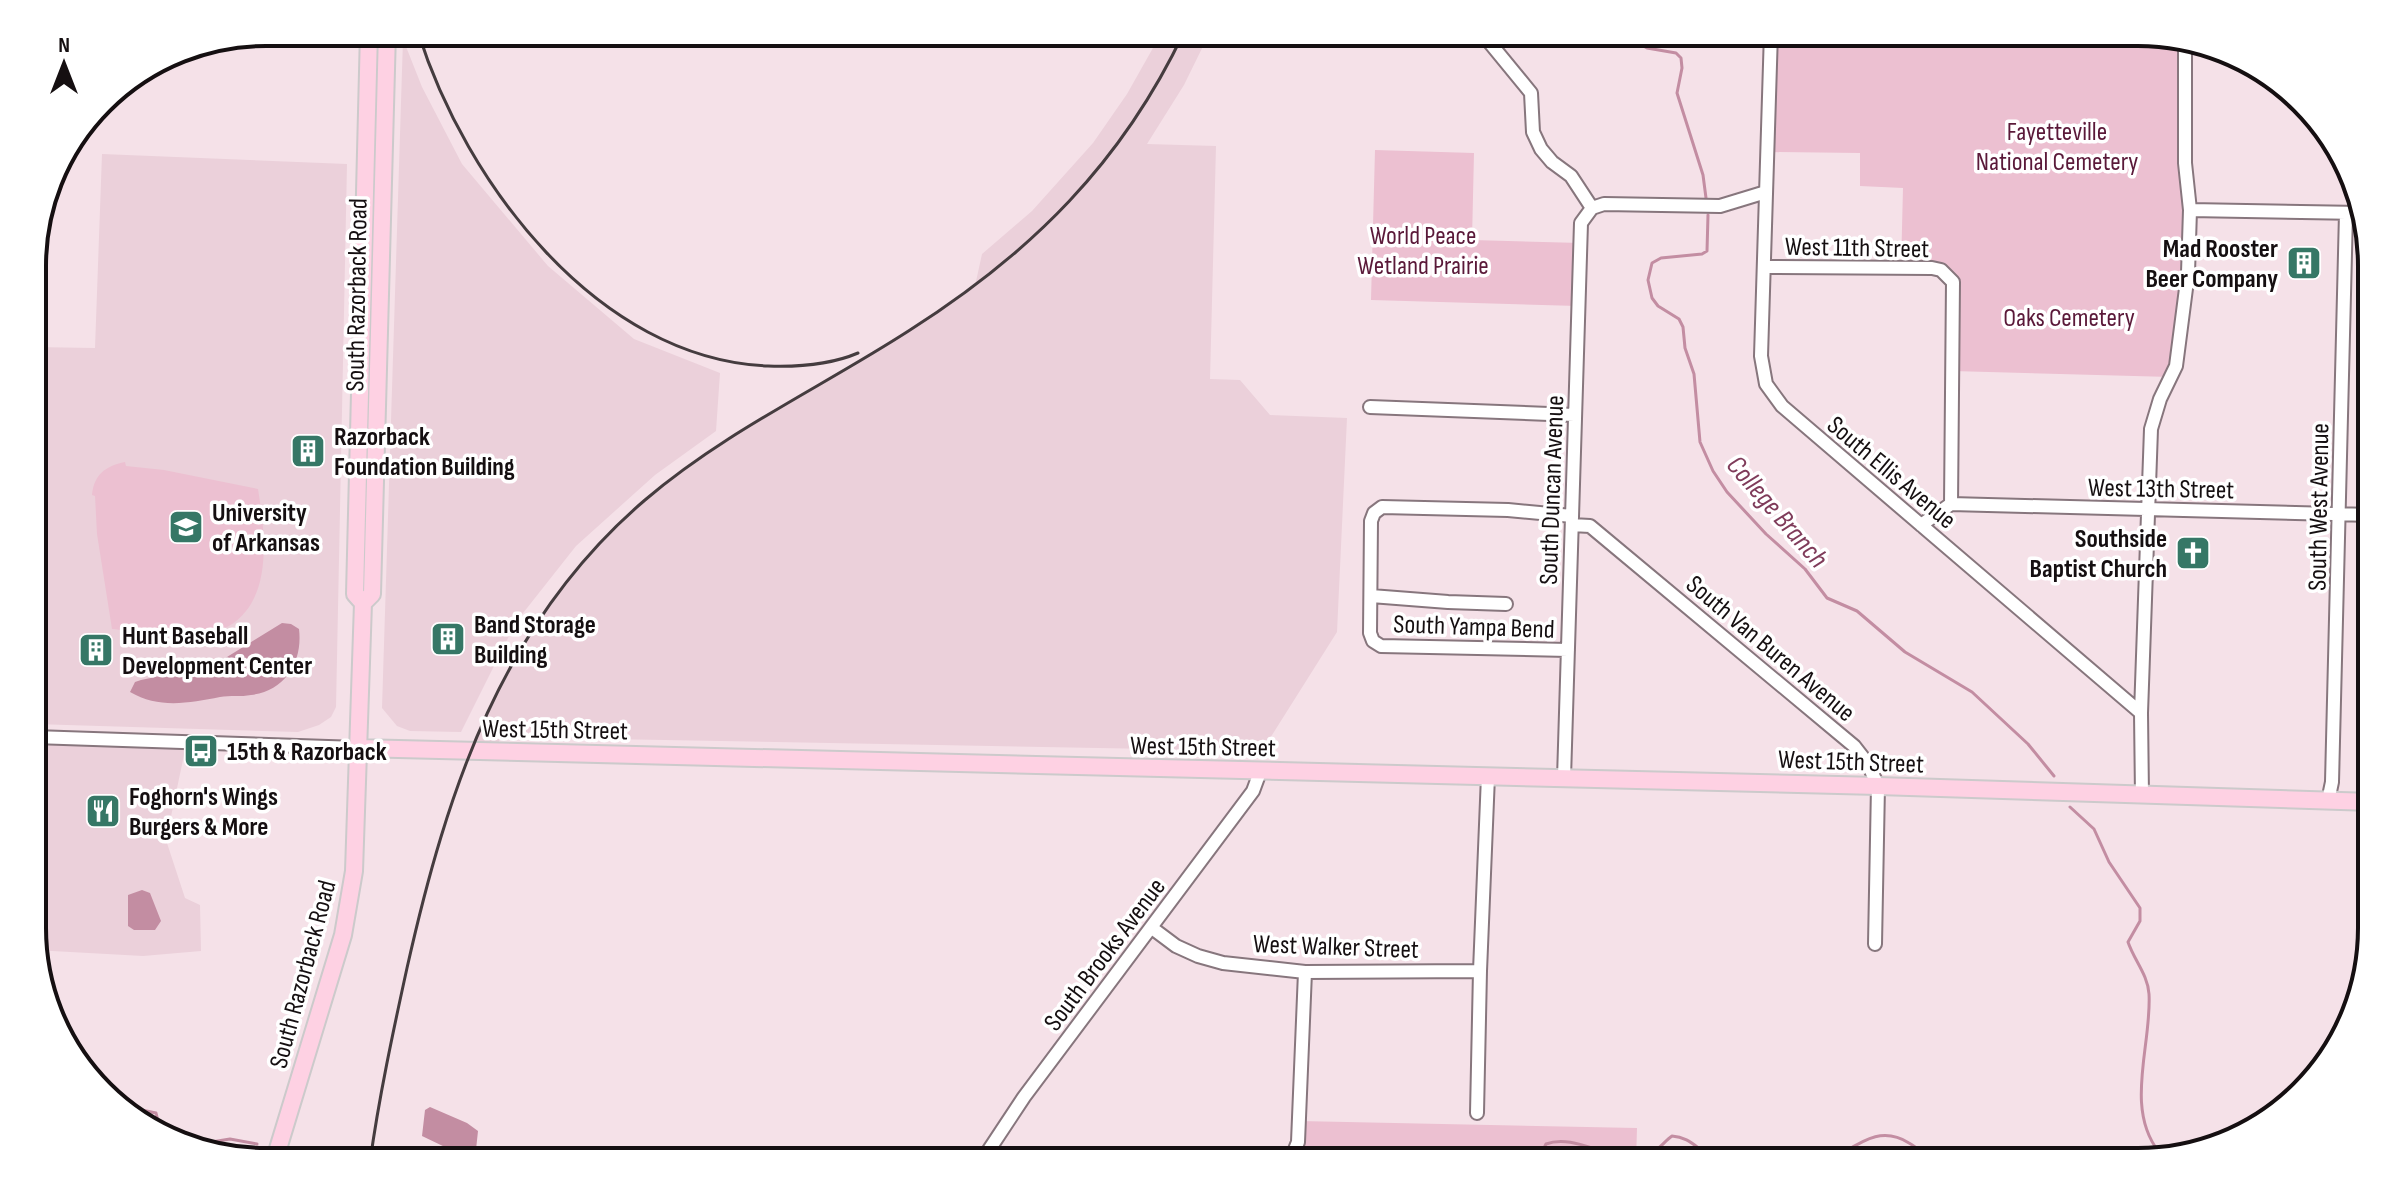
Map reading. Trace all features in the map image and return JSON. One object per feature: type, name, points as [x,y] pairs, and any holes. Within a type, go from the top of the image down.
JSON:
[{"type":"main road","name":"South Razorback Road","points":[[363,603],[355,594],[369,46]]},
{"type":"main road","name":"South Razorback Road","points":[[278,1148],[343,935],[354,871],[363,603],[372,594],[387,46]]},
{"type":"main road","name":"West 15th Street","points":[[358,748],[1878,786],[2358,802]]},
{"type":"street","points":[[1492,46],[1531,93],[1533,132],[1541,149],[1571,176],[1592,208],[1604,204],[1720,206],[1766,192]]},
{"type":"street","name":"South Ellis Avenue","points":[[1771,46],[1762,370],[1773,396],[2141,713]]},
{"type":"street","points":[[2142,796],[2141,713],[2151,429],[2160,399],[2176,366],[2188,273],[2190,210],[2185,163],[2185,51]]},
{"type":"street","name":"South Duncan Avenue","points":[[1564,778],[1581,223],[1592,208]]},
{"type":"street","points":[[2190,210],[2351,213]]},
{"type":"street","name":"South West Avenue","points":[[2328,801],[2332,782],[2346,213]]},
{"type":"street","name":"West 11th Street","points":[[1764,267],[1932,268],[1949,275],[1954,289],[1951,504]]},
{"type":"street","points":[[1370,407],[1574,415]]},
{"type":"street","points":[[1921,525],[1951,504]]},
{"type":"street","name":"West 13th Street","points":[[1951,504],[2358,515]]},
{"type":"street","name":"South Yampa Bend","points":[[1568,650],[1381,646],[1373,641],[1370,633],[1371,521],[1374,513],[1382,507],[1508,510],[1572,520]]},
{"type":"street","name":"South Van Buren Avenue","points":[[1572,520],[1590,526],[1854,746],[1868,764],[1878,786]]},
{"type":"street","points":[[1371,596],[1506,604]]},
{"type":"street","name":"West 15th Street","points":[[46,737],[358,748]]},
{"type":"street","name":"South Brooks Avenue","points":[[990,1148],[1024,1097],[1253,791],[1260,772]]},
{"type":"street","points":[[1477,1113],[1488,776]]},
{"type":"street","points":[[1875,944],[1878,786]]},
{"type":"street","name":"West Walker Street","points":[[1152,928],[1176,946],[1223,963],[1305,972],[1480,971]]},
{"type":"street","points":[[1296,1148],[1305,972]]},
{"type":"shaded area","name":"University of Arkansas","points":[[403,46],[406,46],[422,87],[462,164],[548,266],[634,339],[720,373],[716,431],[655,475],[576,546],[516,622],[461,732],[410,731],[397,726],[382,708]]},
{"type":"shaded area","points":[[1154,46],[1203,46],[1184,85],[1147,144],[1216,146],[1210,379],[1240,380],[1270,415],[1347,418],[1337,632],[1262,751],[501,737],[494,752],[470,751],[516,653],[603,540],[645,500],[695,461],[909,331],[975,286],[982,254],[1032,211],[1093,143],[1127,94]]},
{"type":"shaded area","name":"University of Arkansas","points":[[102,154],[347,164],[336,707],[331,717],[319,725],[298,732],[46,724],[46,347],[95,348]]},
{"type":"shaded area","points":[[282,623],[299,629],[298,653],[289,673],[273,688],[251,695],[174,703],[152,701],[130,692],[135,682],[194,669],[227,657]]},
{"type":"shaded area","points":[[46,737],[187,741],[166,840],[185,898],[200,905],[201,951],[143,956],[48,951]]},
{"type":"shaded area","points":[[142,890],[150,893],[161,921],[155,930],[134,930],[128,926],[128,895]]},
{"type":"shaded area","points":[[430,1107],[478,1131],[476,1148],[447,1148],[422,1136],[425,1110]]},
{"type":"green space","name":"Fayetteville National Cemetery","points":[[1771,46],[2152,46],[2185,51],[2190,210],[2171,377],[1952,371],[1949,275],[1901,268],[1903,188],[1860,186],[1860,153],[1767,152]]},
{"type":"green space","name":"World Peace Wetland Prairie","points":[[1375,150],[1474,153],[1472,240],[1581,243],[1578,306],[1371,300]]},
{"type":"green space","points":[[125,462],[126,466],[164,470],[258,489],[264,544],[260,582],[254,599],[229,626],[189,634],[112,629],[97,534],[95,496],[92,495],[95,482],[102,472]]},
{"type":"green space","points":[[1299,1121],[1637,1128],[1636,1148],[1293,1148]]},
{"type":"waterway","name":"College Branch","points":[[1643,46],[1676,53],[1681,58],[1677,93],[1703,175],[1706,198]]},
{"type":"waterway","name":"College Branch","points":[[1708,215],[1707,251],[1661,258],[1652,263],[1648,280],[1652,298],[1658,306],[1679,319],[1683,327],[1685,348],[1694,374],[1700,442],[1713,471],[1727,492],[1766,534],[1805,569],[1827,598],[1857,611],[1905,652],[1972,692],[2028,744],[2054,776]]},
{"type":"waterway","name":"College Branch","points":[[2070,807],[2094,829],[2109,862],[2140,908],[2140,921],[2128,942],[2149,994],[2141,1096],[2143,1116],[2156,1147]]},
{"type":"waterway","points":[[143,1110],[156,1113],[157,1118]]},
{"type":"waterway","points":[[1658,1148],[1672,1136],[1698,1148]]},
{"type":"waterway","points":[[1852,1148],[1866,1140],[1887,1136],[1916,1148]]},
{"type":"waterway","points":[[216,1141],[230,1139],[257,1144]]},
{"type":"waterway","points":[[1544,1148],[1546,1144],[1559,1142],[1591,1148]]},
{"type":"railway","points":[[423,46],[468,146],[504,202],[546,253],[595,297],[648,332],[706,356],[768,366],[790,366],[825,363],[858,353]]},
{"type":"railway","points":[[372,1148],[407,968],[441,837],[487,713],[517,655],[553,600],[595,548],[676,475],[741,431],[910,330],[995,269],[1034,236],[1102,164],[1132,123],[1177,46]]},
{"type":"place","name":"Mad Rooster Beer Company","points":[[2304,263]]},
{"type":"place","name":"Razorback Foundation Building","points":[[308,451]]},
{"type":"place","name":"University of Arkansas","points":[[186,527]]},
{"type":"place","name":"Southside Baptist Church","points":[[2193,553]]},
{"type":"place","name":"Band Storage Building","points":[[448,639]]},
{"type":"place","name":"Hunt Baseball Development Center","points":[[96,650]]},
{"type":"place","name":"15th & Razorback","points":[[201,751]]},
{"type":"place","name":"Foghorn's Wings Burgers & More","points":[[103,811]]},
{"type":"park label","name":"Oaks Cemetery","points":[[2069,317]]}]
